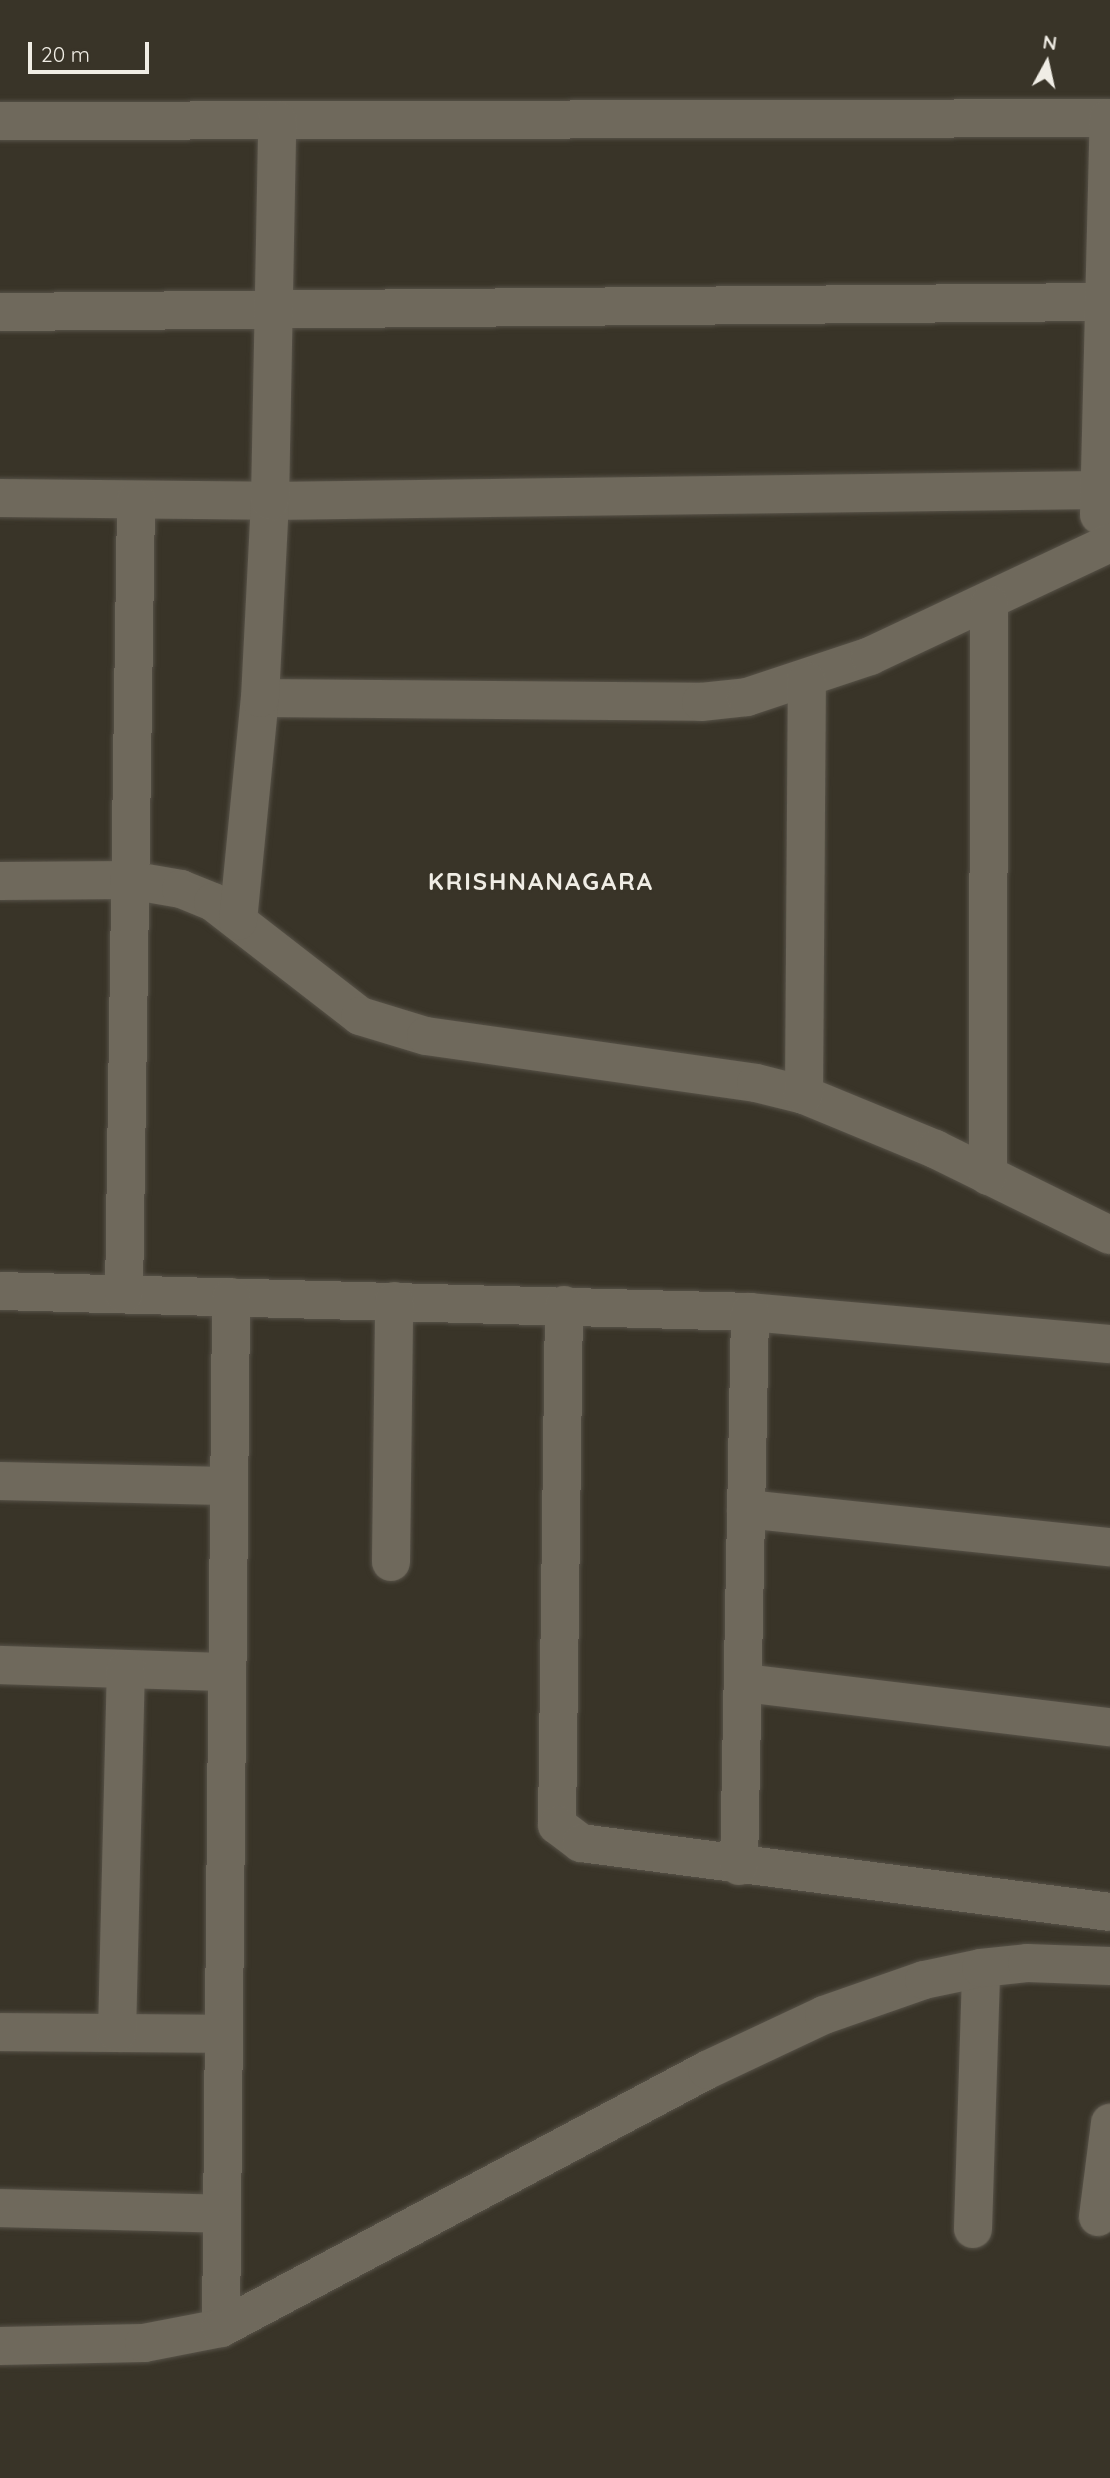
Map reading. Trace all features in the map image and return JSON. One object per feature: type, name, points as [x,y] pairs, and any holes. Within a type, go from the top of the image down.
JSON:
[{"type":"street","points":[[0,121],[1110,118],[1100,490],[1104,546],[989,604],[807,681],[747,696],[701,702],[260,698]]},
{"type":"street","points":[[237,921],[260,698],[270,501],[278,120]]},
{"type":"street","points":[[0,312],[275,312],[1106,302]]},
{"type":"street","points":[[0,498],[270,501],[1100,490]]},
{"type":"street","points":[[124,1294],[136,500]]},
{"type":"street","points":[[988,1176],[989,604]]},
{"type":"street","points":[[804,1095],[807,681]]},
{"type":"street","points":[[0,881],[129,880],[181,889],[213,902],[338,1002],[394,1028],[804,1095],[864,1118],[1110,1235]]},
{"type":"street","points":[[0,1291],[751,1312],[1110,1344]]},
{"type":"street","points":[[221,2328],[231,1297]]},
{"type":"street","points":[[391,1562],[394,1301]]},
{"type":"street","points":[[564,1305],[557,1825],[581,1843],[739,1866],[1110,1912]]},
{"type":"street","points":[[739,1866],[751,1312]]},
{"type":"street","points":[[0,1481],[228,1486]]},
{"type":"street","points":[[746,1510],[1110,1547]]},
{"type":"street","points":[[0,1665],[227,1671]]},
{"type":"street","points":[[117,2034],[126,1669]]},
{"type":"street","points":[[744,1683],[1110,1727]]},
{"type":"street","points":[[0,2346],[144,2343],[221,2328],[707,2070],[824,2015],[924,1980],[981,1968],[1027,1963],[1110,1966]]},
{"type":"street","points":[[973,2229],[981,1968]]},
{"type":"street","points":[[0,2032],[224,2034]]},
{"type":"street","points":[[1098,2217],[1110,2123]]},
{"type":"street","points":[[0,2208],[222,2214]]},
{"type":"district","name":"KRISHNANAGARA","points":[[541,882]]}]
